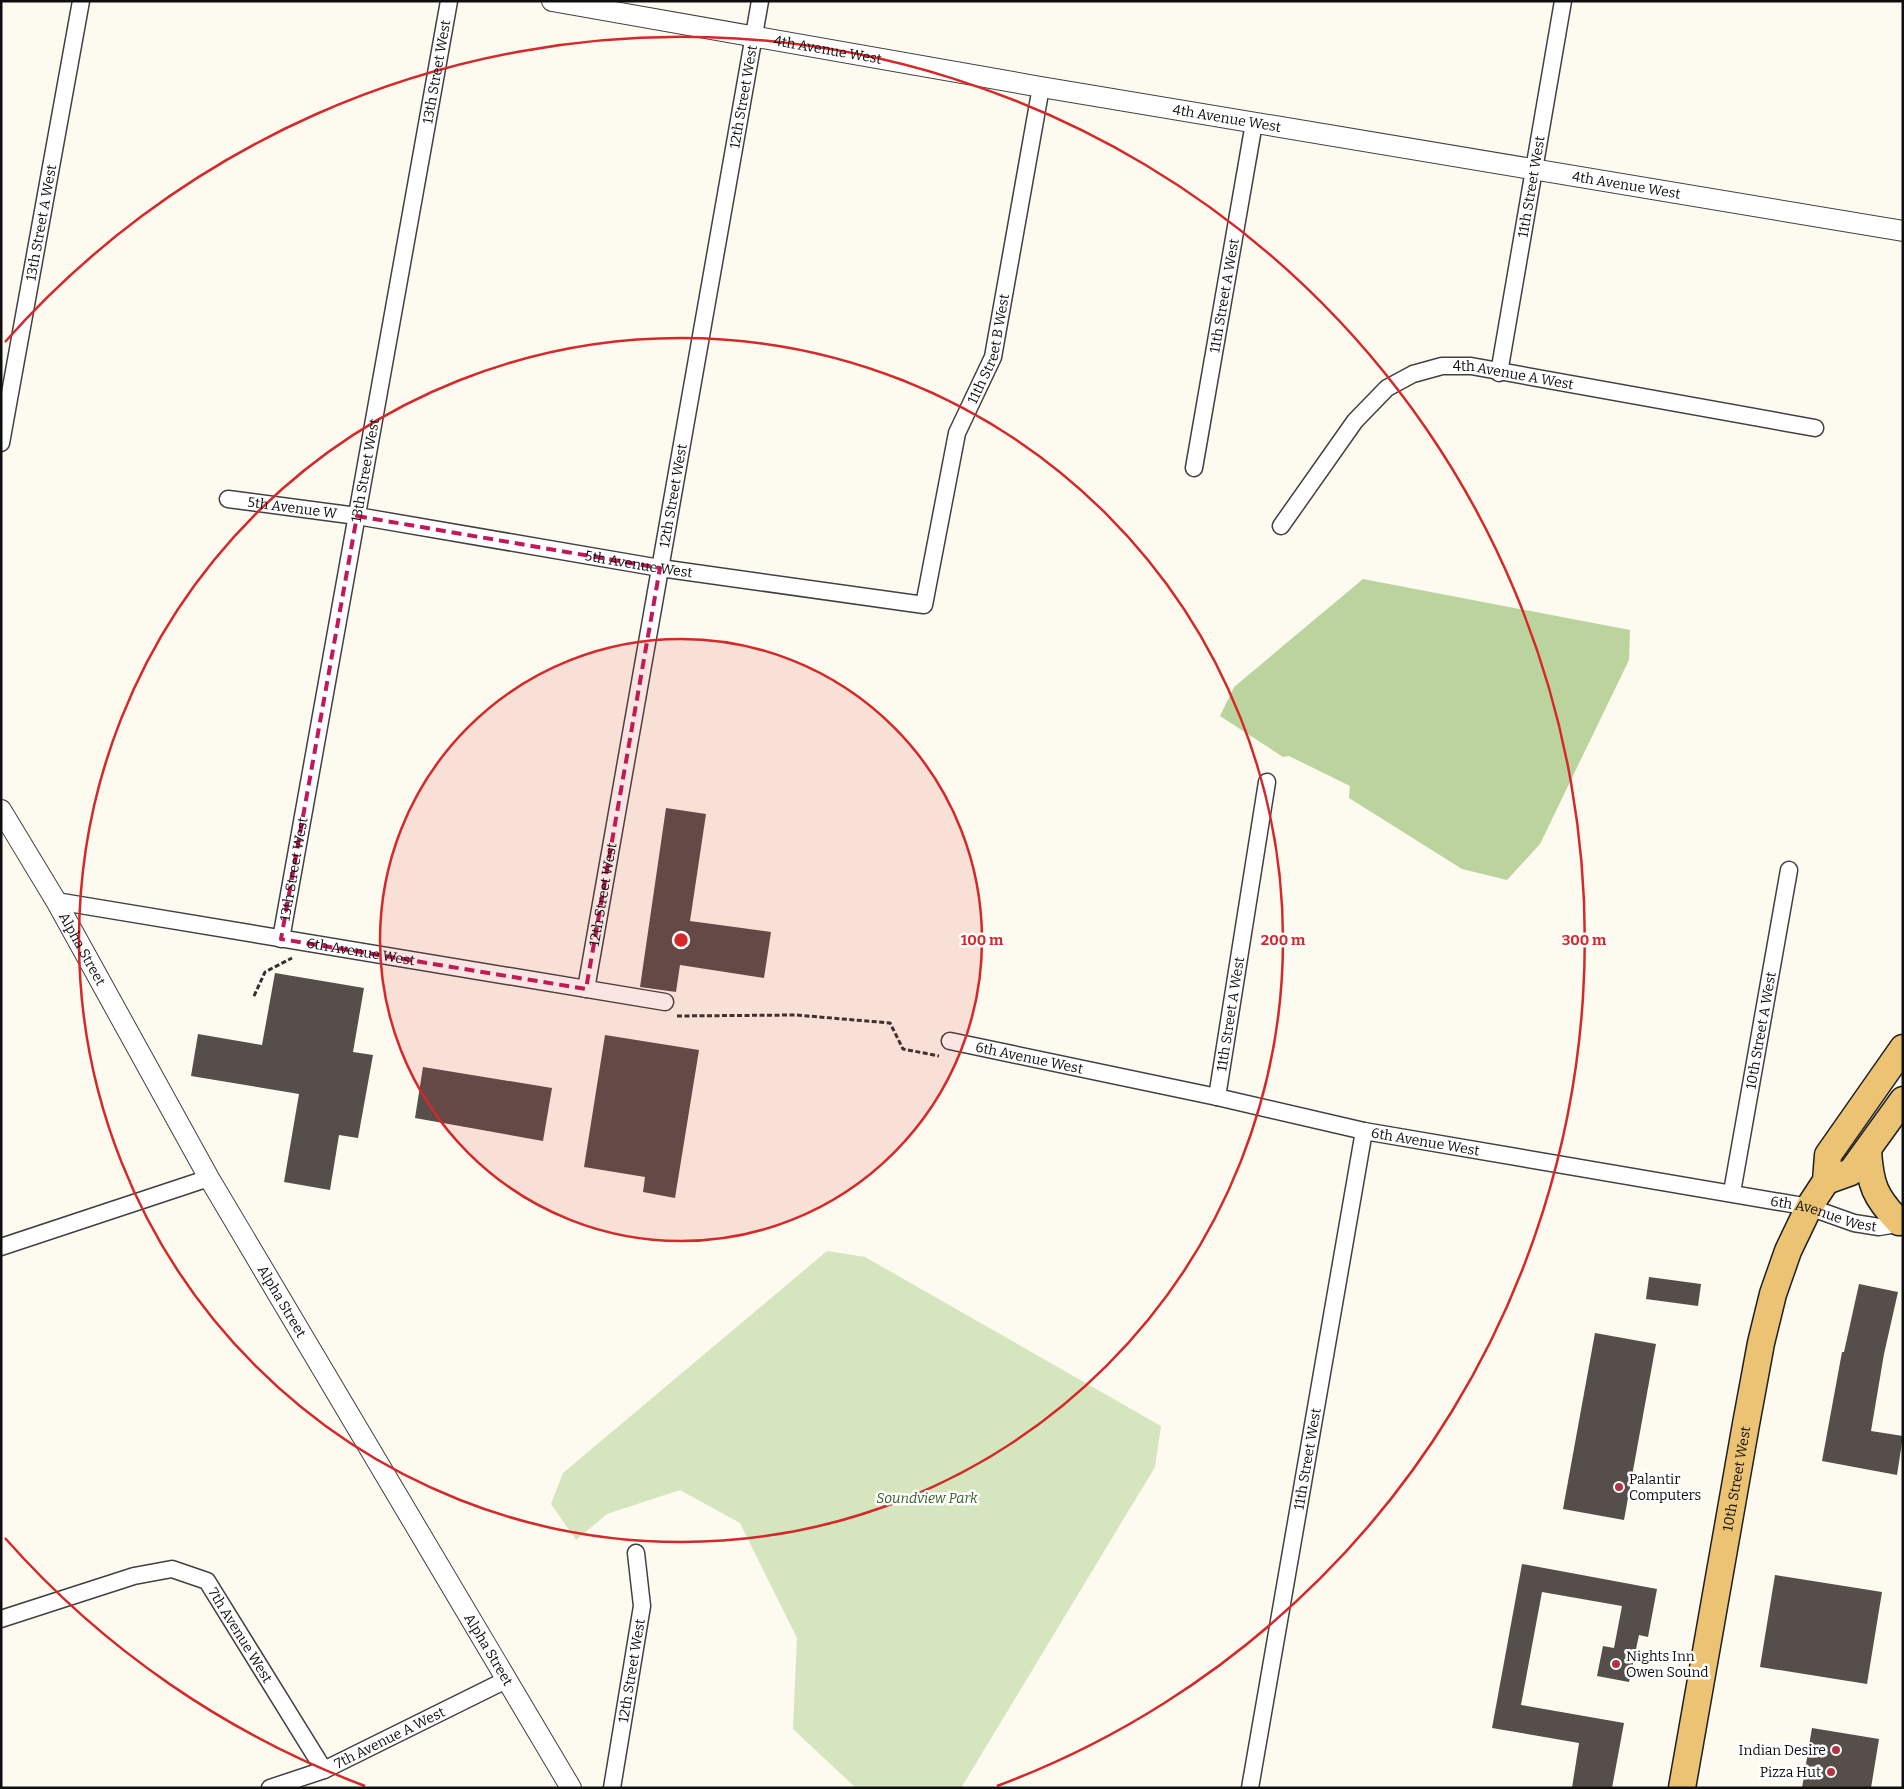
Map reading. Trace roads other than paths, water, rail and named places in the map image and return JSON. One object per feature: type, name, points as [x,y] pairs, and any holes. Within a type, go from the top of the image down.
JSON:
[{"type":"main road","name":"10th Street West","points":[[1682,1788],[1762,1343],[1773,1294],[1788,1250],[1809,1207],[1826,1181],[1828,1155],[1903,1048]]},
{"type":"main road","points":[[1826,1181],[1851,1172],[1903,1100]]},
{"type":"main road","points":[[1868,1150],[1869,1173],[1874,1189],[1883,1206],[1901,1223]]},
{"type":"street","name":"13th Street A West","points":[[1,443],[82,1]]},
{"type":"street","name":"13th Street West","points":[[281,939],[449,1]]},
{"type":"street","name":"4th Avenue West","points":[[552,1],[1041,87],[1903,231]]},
{"type":"street","name":"12th Street West","points":[[586,989],[760,1]]},
{"type":"street","name":"11th Street West","points":[[1500,373],[1563,1]]},
{"type":"street","name":"11th Street B West","points":[[924,605],[957,433],[993,358],[1041,87]]},
{"type":"street","name":"11th Street A West","points":[[1194,468],[1254,123]]},
{"type":"street","name":"4th Avenue A West","points":[[1280,526],[1355,421],[1387,388],[1413,374],[1442,366],[1471,366],[1500,373],[1815,428]]},
{"type":"street","name":"5th Avenue W","points":[[228,500],[357,516]]},
{"type":"street","name":"5th Avenue West","points":[[357,516],[660,568],[924,605]]},
{"type":"street","name":"11th Street A West","points":[[1218,1097],[1267,782]]},
{"type":"street","name":"Alpha Street","points":[[1,810],[56,901],[209,1178],[571,1788]]},
{"type":"street","name":"10th Street A West","points":[[1732,1192],[1790,870]]},
{"type":"street","name":"6th Avenue West","points":[[56,901],[665,1002]]},
{"type":"street","name":"6th Avenue West","points":[[950,1041],[1218,1097],[1364,1131],[1732,1192],[1809,1207],[1854,1223],[1879,1227],[1901,1223]]},
{"type":"street","name":"11th Street West","points":[[1250,1788],[1364,1131]]},
{"type":"street","points":[[1,1247],[209,1178]]},
{"type":"street","name":"12th Street West","points":[[612,1788],[642,1606],[636,1553]]},
{"type":"street","name":"7th Avenue West","points":[[1,1619],[134,1576],[172,1569],[207,1581],[324,1770]]},
{"type":"street","name":"7th Avenue A West","points":[[270,1788],[324,1770],[506,1680]]},
{"type":"place","name":"Palantir Computers","points":[[1619,1487]]},
{"type":"place","name":"Nights Inn Owen Sound","points":[[1616,1664]]},
{"type":"place","name":"Indian Desire","points":[[1836,1750]]},
{"type":"place","name":"Pizza Hut","points":[[1831,1772]]},
{"type":"park label","name":"Soundview Park","points":[[927,1498]]}]
